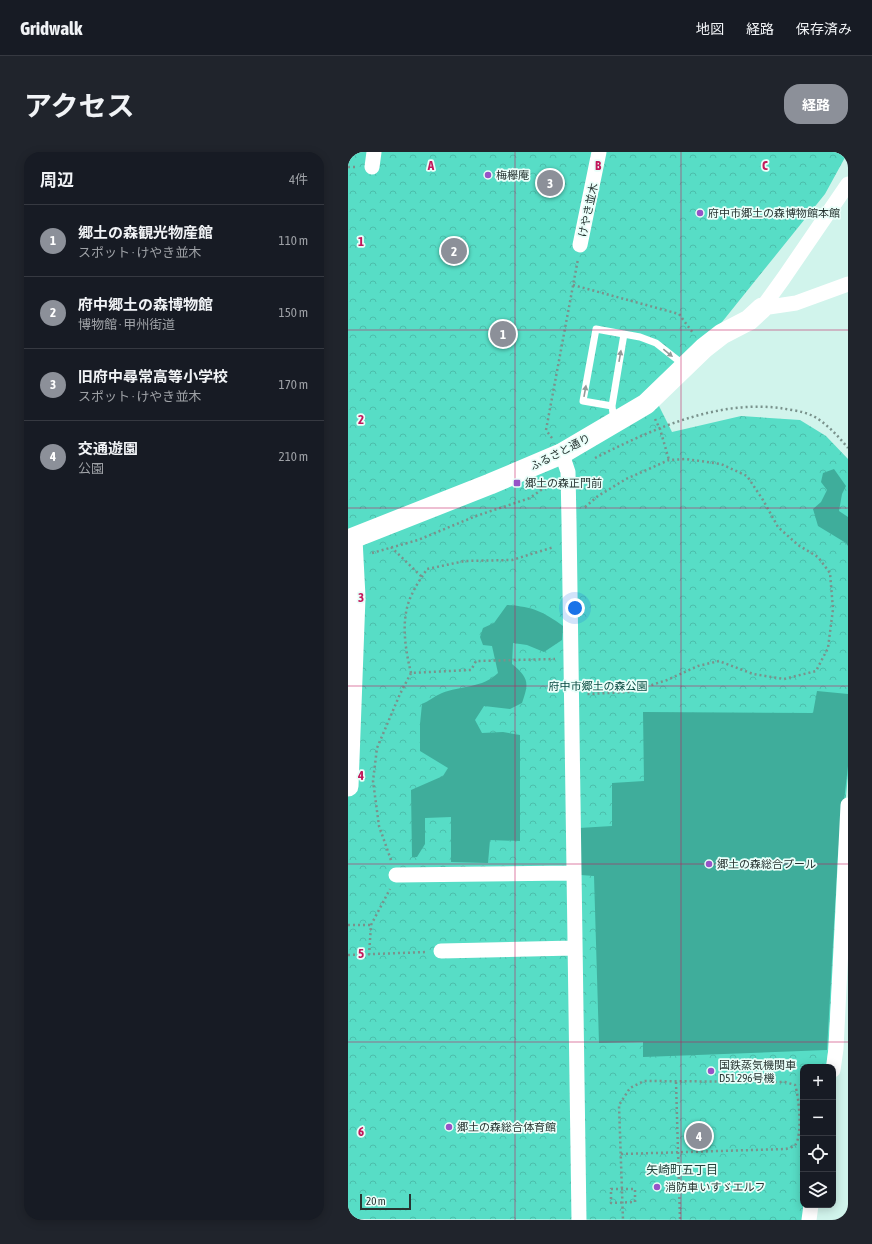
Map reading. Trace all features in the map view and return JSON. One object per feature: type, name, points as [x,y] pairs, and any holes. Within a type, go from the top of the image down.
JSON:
[{"type":"street","name":"けやき並木","points":[[580,245],[599,152]]},
{"type":"street","name":"ふるさと通り","points":[[351,546],[548,460],[613,414],[646,404],[684,365],[704,348],[722,334],[749,320],[762,308],[784,279],[848,184]]},
{"type":"street","points":[[762,308],[796,303],[848,284]]},
{"type":"street","points":[[566,466],[570,539],[572,659],[570,694],[579,1220]]},
{"type":"street","points":[[348,786],[355,597],[351,546]]},
{"type":"street","points":[[834,1064],[836,1049],[848,805]]},
{"type":"street","points":[[396,875],[573,873]]},
{"type":"street","points":[[441,951],[574,948]]},
{"type":"street","points":[[809,1220],[811,1208]]},
{"type":"lane","points":[[624,334],[613,414],[583,401],[596,329],[640,336],[656,343],[684,365]]},
{"type":"path","points":[[553,440],[546,430],[580,245]]},
{"type":"path","points":[[573,285],[680,314],[704,348]]},
{"type":"path","points":[[646,404],[660,429],[669,460]]},
{"type":"path","points":[[351,546],[391,548],[418,540],[476,516],[530,498],[566,466],[660,429],[717,410],[743,407],[774,408],[797,411],[813,416],[827,425],[848,448]]},
{"type":"path","points":[[569,521],[598,496],[626,479],[669,460],[686,459],[721,464],[747,476],[763,500],[778,527],[798,545],[818,557],[830,573],[833,609],[828,648],[816,670],[784,679],[753,674],[719,661],[698,666],[667,680],[630,692],[570,694]]},
{"type":"path","points":[[369,955],[371,925],[396,875],[379,826],[373,781],[377,748],[400,694],[411,673],[406,654],[405,619],[412,595],[426,569],[465,560],[512,560],[552,548],[570,539]]},
{"type":"path","points":[[391,548],[422,577]]},
{"type":"path","points":[[411,673],[470,670],[476,660],[572,659]]},
{"type":"path","points":[[348,925],[371,925]]},
{"type":"path","points":[[348,955],[441,951]]},
{"type":"path","points":[[621,1154],[786,1149],[794,1146],[798,1139],[799,1095],[795,1085],[785,1082],[644,1081],[630,1088],[619,1105],[623,1220]]},
{"type":"path","points":[[676,1082],[680,1220]]},
{"type":"path","points":[[611,1189],[635,1189],[635,1202],[622,1202],[611,1203],[611,1189]]},
{"type":"green space","name":"府中市郷土の森公園","points":[[348,152],[848,152],[825,194],[710,337],[650,388],[672,432],[741,416],[800,420],[826,436],[848,459],[848,775],[840,862],[827,1064],[800,1064],[800,1208],[806,1208],[804,1220],[348,1219]]},
{"type":"shaded area","points":[[834,469],[846,486],[842,494],[839,511],[848,517],[848,546],[846,543],[818,526],[813,509],[821,502],[827,490],[821,482],[823,473]]},
{"type":"shaded area","points":[[507,605],[524,607],[537,611],[563,626],[562,640],[544,652],[527,645],[513,643],[512,664],[522,673],[526,681],[526,690],[522,703],[510,709],[484,706],[475,720],[482,733],[503,732],[520,735],[520,841],[490,840],[488,863],[451,862],[451,817],[425,818],[425,844],[417,857],[412,857],[411,790],[443,776],[448,768],[420,751],[422,704],[442,693],[478,684],[492,678],[498,673],[492,646],[483,645],[480,637],[483,628],[494,623]]},
{"type":"shaded area","name":"郷土の森総合プール","points":[[817,691],[848,694],[848,766],[838,853],[827,1050],[643,1057],[643,1042],[599,1043],[594,876],[581,875],[579,828],[612,826],[612,783],[644,781],[643,712],[813,713]]},
{"type":"place","name":"梅欅庵","points":[[488,175]]},
{"type":"place","name":"旧府中尋常高等小学校","points":[[550,183]]},
{"type":"place","name":"府中市郷土の森博物館本館","points":[[700,213]]},
{"type":"place","name":"府中郷土の森博物館","points":[[454,251]]},
{"type":"place","name":"郷土の森観光物産館","points":[[503,334]]},
{"type":"place","name":"郷土の森正門前","points":[[517,483]]},
{"type":"place","name":"郷土の森総合プール","points":[[709,864]]},
{"type":"place","name":"国鉄蒸気機関車 D51 296号機","points":[[711,1071]]},
{"type":"place","name":"郷土の森総合体育館","points":[[449,1127]]},
{"type":"place","name":"交通遊園","points":[[699,1136]]},
{"type":"place","name":"消防車 いすゞエルフ","points":[[657,1187]]},
{"type":"district","name":"矢崎町五丁目","points":[[682,1170]]}]
